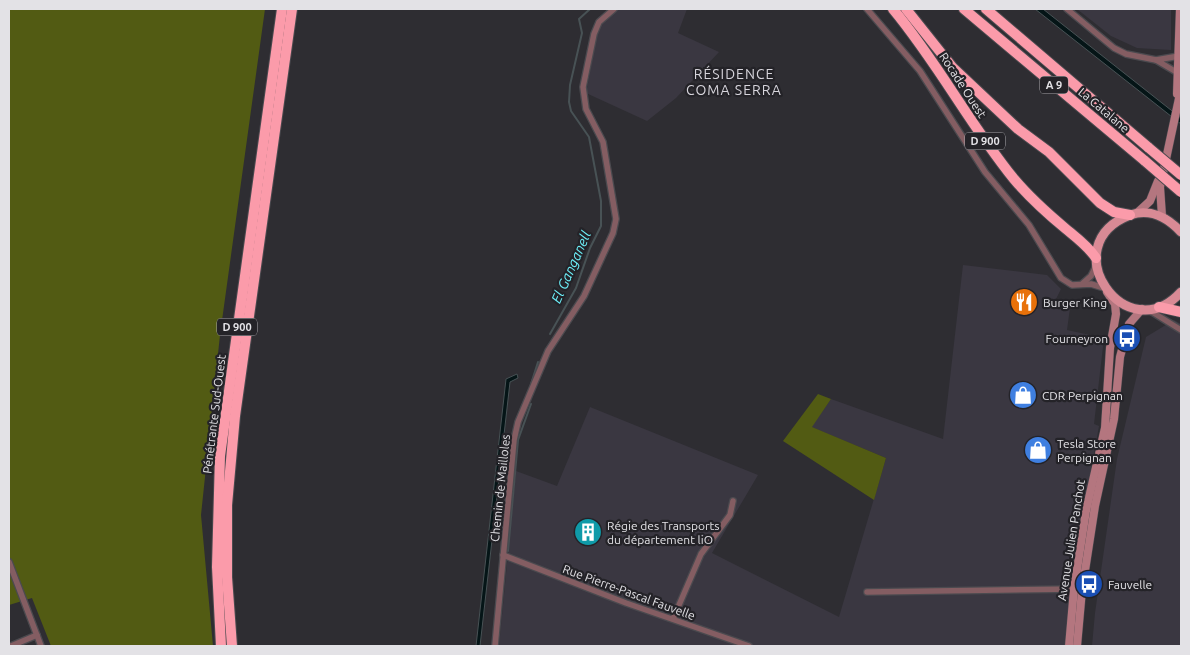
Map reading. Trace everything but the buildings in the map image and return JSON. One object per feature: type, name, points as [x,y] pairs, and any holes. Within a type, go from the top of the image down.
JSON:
[{"type":"highway","name":"Pénétrante Sud-Ouest","points":[[221,646],[217,567],[220,456],[282,9]]},
{"type":"highway","points":[[232,646],[227,577],[227,504],[234,416],[292,9]]},
{"type":"highway","name":"Rocade Ouest","points":[[893,9],[942,72],[978,132],[1014,179],[1041,207],[1087,246],[1096,262]]},
{"type":"highway","name":"Rocade Ouest","points":[[906,9],[953,68],[998,110],[1065,167],[1100,203],[1114,212],[1134,214]]},
{"type":"highway","name":"La Catalane","points":[[964,9],[1181,192]]},
{"type":"highway","name":"La Catalane","points":[[986,9],[1181,175]]},
{"type":"highway","points":[[1150,309],[1181,312]]},
{"type":"main road","points":[[1176,108],[1180,9]]},
{"type":"main road","points":[[1162,216],[1160,187],[1181,89]]},
{"type":"main road","points":[[1172,128],[1154,194],[1144,209],[1116,222],[1104,234],[1096,262],[1106,289],[1119,302],[1150,309],[1168,303],[1181,292]]},
{"type":"main road","points":[[1134,214],[1162,216],[1181,232]]},
{"type":"main road","name":"Avenue Julien Panchot","points":[[1069,646],[1078,589],[1090,486],[1105,428],[1110,348],[1116,314],[1115,304],[1106,289]]},
{"type":"main road","name":"Avenue Julien Panchot","points":[[1077,646],[1078,589],[1111,440],[1122,347],[1129,324],[1150,309]]},
{"type":"street","name":"Chemin de Mailloles","points":[[495,646],[518,422],[532,394],[548,351],[584,296],[613,233],[616,219],[603,142],[586,109],[583,87],[594,34],[600,22],[614,9]]},
{"type":"street","points":[[867,9],[920,71],[985,172],[1022,215],[1061,278],[1072,285],[1091,284],[1106,289]]},
{"type":"street","points":[[1067,9],[1114,48],[1126,54],[1156,60],[1178,73]]},
{"type":"street","points":[[1156,60],[1179,56]]},
{"type":"street","points":[[1079,285],[1088,280],[1096,262]]},
{"type":"street","points":[[1150,309],[1160,319],[1181,330]]},
{"type":"street","points":[[673,619],[701,554],[730,515],[733,501]]},
{"type":"street","name":"Rue Pierre-Pascal Fauvelle","points":[[503,555],[749,646]]},
{"type":"street","points":[[9,562],[41,646]]},
{"type":"street","points":[[867,592],[1078,589]]},
{"type":"street","points":[[11,646],[37,635]]},
{"type":"shaded area","points":[[617,9],[687,9],[678,33],[719,52],[676,98],[647,121],[586,93],[597,35],[602,23]]},
{"type":"shaded area","points":[[1035,9],[1043,9],[1181,118],[1181,124]]},
{"type":"shaded area","points":[[1077,9],[1171,9],[1171,50],[1137,48],[1111,36]]},
{"type":"shaded area","points":[[963,265],[1047,275],[1061,289],[1054,303],[1070,308],[1067,330],[1104,338],[1094,424],[1099,426],[1070,588],[1065,646],[499,646],[516,471],[557,486],[590,407],[758,475],[712,553],[839,617],[886,458],[811,427],[831,399],[943,439]]},
{"type":"shaded area","points":[[1174,320],[1181,324],[1181,646],[1092,646],[1117,459],[1146,337]]},
{"type":"shaded area","points":[[517,374],[518,378],[510,382],[480,646],[476,646],[506,379]]},
{"type":"green space","points":[[9,9],[265,9],[220,335],[201,515],[213,646],[51,646],[32,598],[9,605]]},
{"type":"green space","points":[[818,394],[831,399],[812,427],[886,458],[874,500],[783,441]]},
{"type":"waterway","name":"El Ganganell","points":[[550,334],[576,288],[590,248],[601,226],[601,201],[589,137],[571,111],[569,102],[570,85],[582,33],[579,19],[590,9]]},
{"type":"waterway","points":[[531,384],[538,362]]},
{"type":"waterway","points":[[508,551],[518,440],[531,404]]},
{"type":"place","name":"Burger King","points":[[1024,302]]},
{"type":"place","name":"Fourneyron","points":[[1127,338]]},
{"type":"place","name":"CDR Perpignan","points":[[1023,395]]},
{"type":"place","name":"Tesla Store Perpignan","points":[[1038,450]]},
{"type":"place","name":"Régie des Transports du département liO","points":[[588,532]]},
{"type":"place","name":"Fauvelle","points":[[1089,584]]},
{"type":"district","name":"RÉSIDENCE COMA SERRA","points":[[734,82]]}]
